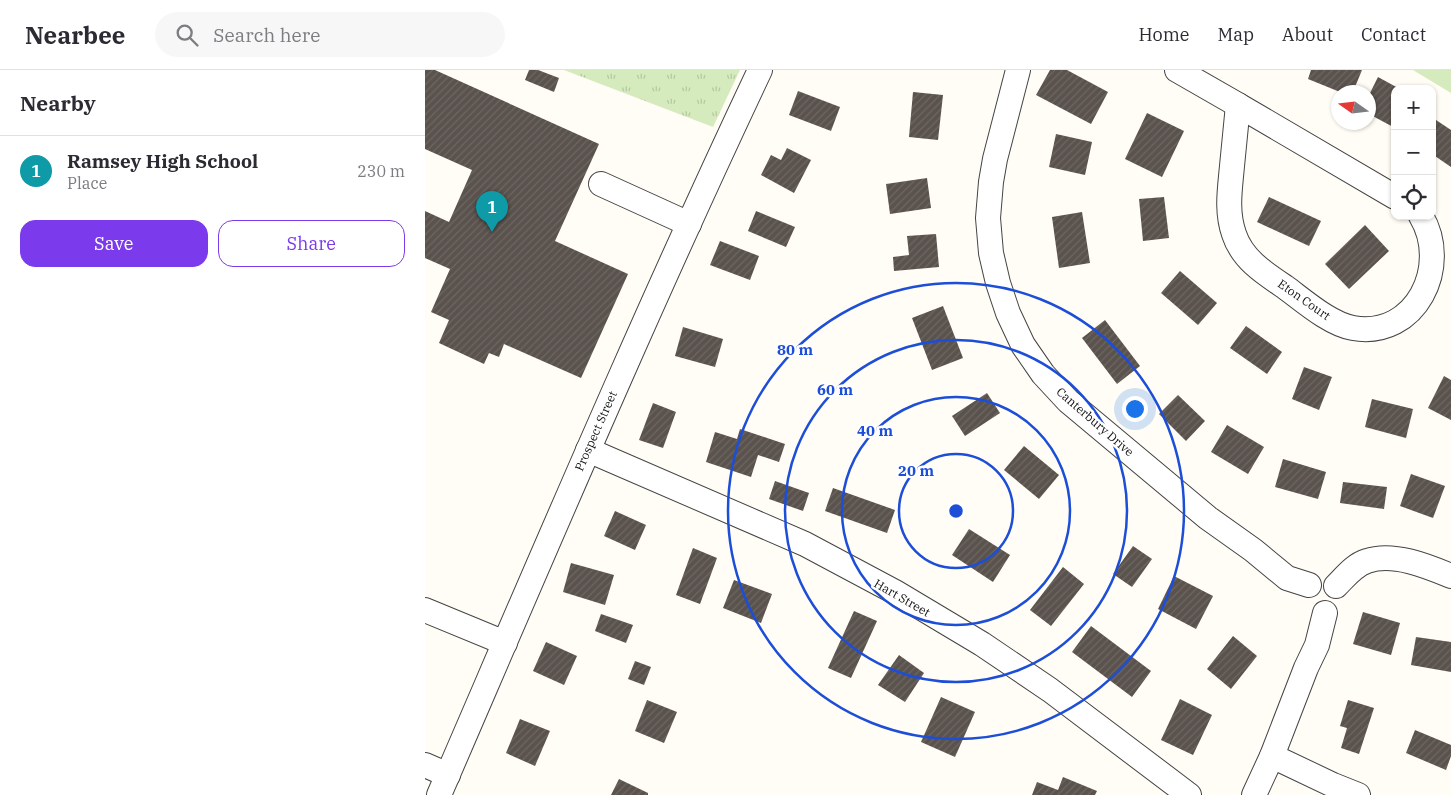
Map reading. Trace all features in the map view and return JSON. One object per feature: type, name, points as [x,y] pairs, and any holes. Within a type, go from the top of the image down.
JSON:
[{"type":"street","name":"Prospect Street","points":[[444,785],[588,450],[760,70]]},
{"type":"street","name":"Canterbury Drive","points":[[1018,70],[995,159],[988,218],[991,253],[998,284],[1008,313],[1023,345],[1043,374],[1067,401],[1208,518],[1253,550],[1287,578],[1309,585]]},
{"type":"street","points":[[1177,70],[1391,194]]},
{"type":"street","name":"Eton Court","points":[[1238,105],[1229,212],[1234,235],[1243,253],[1256,267],[1334,322],[1351,328],[1369,330],[1388,326],[1405,319],[1420,306],[1430,291],[1436,273],[1437,256],[1434,238],[1424,220]]},
{"type":"street","points":[[601,184],[689,224]]},
{"type":"street","name":"Hart Street","points":[[588,450],[805,544],[895,592],[982,644],[1050,690],[1189,795]]},
{"type":"street","points":[[1336,586],[1357,566],[1367,561],[1383,559],[1416,562],[1451,576]]},
{"type":"street","points":[[1323,579],[1332,582],[1336,586],[1339,597],[1338,603],[1331,612],[1319,613],[1309,607],[1305,596],[1309,585],[1323,579]]},
{"type":"street","points":[[425,610],[505,643]]},
{"type":"street","points":[[1253,795],[1272,756],[1306,668],[1317,645],[1325,613]]},
{"type":"street","points":[[1272,756],[1333,785],[1359,795]]},
{"type":"street","points":[[425,766],[444,785]]},
{"type":"green space","points":[[564,70],[740,70],[713,127]]},
{"type":"green space","points":[[1413,70],[1451,70],[1451,93]]},
{"type":"building","points":[[425,70],[435,70],[599,144],[555,241],[628,274],[581,378],[504,344],[499,357],[489,353],[484,364],[439,343],[449,320],[431,312],[450,269],[425,258],[425,211],[449,222],[472,170],[425,149]]},
{"type":"building","points":[[529,70],[538,70],[559,78],[554,92],[525,80]]},
{"type":"building","points":[[1050,70],[1067,70],[1108,92],[1091,124],[1036,95]]},
{"type":"building","points":[[1311,70],[1362,70],[1356,85],[1331,85],[1331,88],[1308,79]]},
{"type":"building","points":[[1378,77],[1393,85],[1391,85],[1391,126],[1376,118],[1376,85],[1374,85]]},
{"type":"building","points":[[798,91],[840,107],[831,131],[789,115]]},
{"type":"building","points":[[913,92],[943,95],[938,140],[909,137]]},
{"type":"building","points":[[1147,113],[1184,131],[1162,177],[1125,159]]},
{"type":"building","points":[[1436,120],[1451,130],[1451,167],[1436,157]]},
{"type":"building","points":[[1056,134],[1092,142],[1085,175],[1049,167]]},
{"type":"building","points":[[787,148],[811,160],[794,193],[761,175],[771,155],[781,160]]},
{"type":"building","points":[[927,178],[931,208],[890,214],[886,184]]},
{"type":"building","points":[[1164,197],[1169,238],[1143,241],[1139,199]]},
{"type":"building","points":[[1269,197],[1321,221],[1309,246],[1257,222]]},
{"type":"building","points":[[756,211],[795,227],[786,247],[748,231]]},
{"type":"building","points":[[1082,212],[1090,263],[1059,268],[1052,217]]},
{"type":"building","points":[[1365,225],[1389,251],[1349,289],[1325,264]]},
{"type":"building","points":[[936,234],[939,267],[894,271],[893,257],[909,255],[907,236]]},
{"type":"building","points":[[720,241],[759,256],[750,280],[710,265]]},
{"type":"building","points":[[1180,271],[1217,303],[1198,325],[1161,293]]},
{"type":"building","points":[[943,306],[963,358],[932,370],[912,318]]},
{"type":"building","points":[[1105,320],[1140,366],[1117,384],[1082,338]]},
{"type":"building","points":[[1246,326],[1282,352],[1267,374],[1230,348]]},
{"type":"building","points":[[683,327],[723,339],[715,367],[675,356]]},
{"type":"building","points":[[1304,367],[1332,377],[1319,410],[1292,399]]},
{"type":"building","points":[[1444,376],[1451,380],[1451,420],[1428,408]]},
{"type":"building","points":[[987,393],[1000,413],[965,436],[952,416]]},
{"type":"building","points":[[1178,395],[1205,421],[1186,441],[1159,414]]},
{"type":"building","points":[[1372,399],[1413,409],[1406,438],[1365,427]]},
{"type":"building","points":[[653,403],[676,412],[663,448],[639,440]]},
{"type":"building","points":[[1227,425],[1264,447],[1248,474],[1211,452]]},
{"type":"building","points":[[740,429],[785,444],[779,462],[758,455],[751,477],[706,462],[715,432],[737,439]]},
{"type":"building","points":[[1024,446],[1059,475],[1039,499],[1004,470]]},
{"type":"building","points":[[1283,459],[1326,472],[1318,499],[1275,487]]},
{"type":"building","points":[[1411,474],[1445,486],[1433,518],[1400,506]]},
{"type":"building","points":[[775,481],[809,493],[803,511],[769,499]]},
{"type":"building","points":[[1343,482],[1387,487],[1384,509],[1340,503]]},
{"type":"building","points":[[833,488],[895,510],[887,533],[825,511]]},
{"type":"building","points":[[615,511],[646,525],[635,550],[604,536]]},
{"type":"building","points":[[969,529],[1010,555],[993,582],[952,555]]},
{"type":"building","points":[[1133,546],[1152,559],[1132,587],[1113,574]]},
{"type":"building","points":[[693,548],[717,558],[700,604],[676,595]]},
{"type":"building","points":[[571,563],[614,575],[605,605],[563,592]]},
{"type":"building","points":[[1063,567],[1084,584],[1051,626],[1030,610]]},
{"type":"building","points":[[1174,576],[1213,596],[1196,629],[1158,609]]},
{"type":"building","points":[[734,580],[772,594],[761,623],[723,608]]},
{"type":"building","points":[[854,611],[877,621],[851,678],[828,668]]},
{"type":"building","points":[[1363,612],[1400,623],[1391,655],[1353,644]]},
{"type":"building","points":[[601,614],[633,625],[626,643],[595,631]]},
{"type":"building","points":[[1091,626],[1151,671],[1132,697],[1072,652]]},
{"type":"building","points":[[1233,636],[1257,656],[1231,689],[1207,669]]},
{"type":"building","points":[[1416,637],[1451,642],[1451,672],[1411,665]]},
{"type":"building","points":[[546,642],[577,656],[564,685],[533,671]]},
{"type":"building","points":[[899,655],[924,673],[905,702],[878,685]]},
{"type":"building","points":[[635,661],[651,667],[644,685],[628,679]]},
{"type":"building","points":[[941,697],[975,712],[955,757],[921,742]]},
{"type":"building","points":[[1180,699],[1212,715],[1193,755],[1161,740]]},
{"type":"building","points":[[647,700],[677,712],[664,743],[635,731]]},
{"type":"building","points":[[1348,700],[1374,708],[1359,754],[1341,748],[1347,728],[1340,726]]},
{"type":"building","points":[[520,719],[550,731],[535,766],[506,753]]},
{"type":"building","points":[[1415,730],[1451,745],[1451,756],[1446,770],[1406,753]]},
{"type":"building","points":[[1063,777],[1097,791],[1095,795],[1032,795],[1037,782],[1058,790]]},
{"type":"building","points":[[619,779],[648,793],[648,795],[611,795]]},
{"type":"place","name":"Ramsey High School","points":[[492,232]]}]
